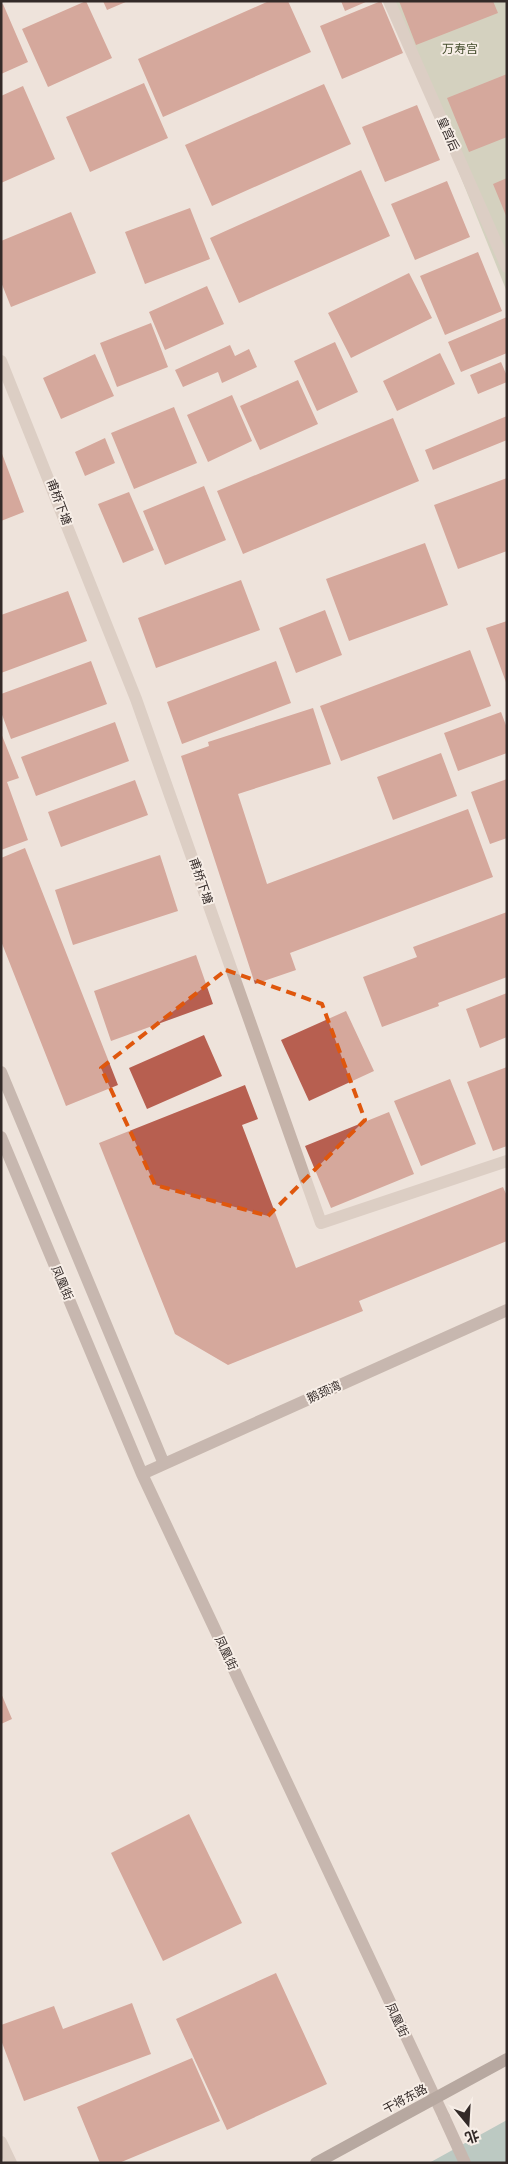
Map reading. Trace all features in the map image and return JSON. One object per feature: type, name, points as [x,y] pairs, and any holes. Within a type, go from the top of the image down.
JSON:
[{"type":"main road","name":"凤凰街","points":[[1,1072],[4,1089],[164,1464]]},
{"type":"main road","name":"凤凰街","points":[[1,1137],[142,1474],[465,2163]]},
{"type":"main road","name":"鹅颈湾","points":[[142,1474],[507,1310]]},
{"type":"main road","name":"干将东路","points":[[316,2163],[507,2059]]},
{"type":"street","name":"皇宫后","points":[[388,1],[507,267]]},
{"type":"street","name":"甫桥下塘","points":[[1,361],[136,699],[321,1222],[507,1161]]},
{"type":"street","points":[[1,2142],[11,2163]]},
{"type":"highlighted area","points":[[226,970],[322,1004],[365,1120],[268,1216],[155,1185],[101,1068]]},
{"type":"green space","name":"万寿宫","points":[[390,1],[507,1],[507,292]]},
{"type":"water","points":[[507,2120],[507,2163],[429,2163]]},
{"type":"building","points":[[86,1],[112,58],[48,87],[22,29]]},
{"type":"building","points":[[103,1],[128,1],[107,10]]},
{"type":"building","points":[[269,1],[288,1],[311,52],[163,117],[138,59]]},
{"type":"building","points":[[341,1],[368,1],[345,11]]},
{"type":"building","points":[[381,1],[403,53],[342,79],[320,26]]},
{"type":"building","points":[[399,1],[493,1],[498,13],[416,45]]},
{"type":"building","points":[[3,4],[28,62],[1,74],[1,5]]},
{"type":"building","points":[[507,74],[507,137],[469,152],[447,98]]},
{"type":"building","points":[[144,83],[168,138],[90,172],[66,117]]},
{"type":"building","points":[[324,84],[351,144],[212,206],[185,145]]},
{"type":"building","points":[[23,86],[55,159],[1,183],[1,96]]},
{"type":"building","points":[[417,105],[440,160],[385,182],[362,127]]},
{"type":"building","points":[[361,170],[390,236],[239,303],[210,238]]},
{"type":"building","points":[[507,178],[507,218],[493,184]]},
{"type":"building","points":[[447,181],[470,237],[415,260],[391,204]]},
{"type":"building","points":[[190,208],[210,259],[145,284],[125,232]]},
{"type":"building","points":[[71,212],[96,273],[11,307],[1,282],[1,241]]},
{"type":"building","points":[[478,252],[502,311],[445,335],[420,276]]},
{"type":"building","points":[[409,273],[432,318],[351,358],[328,313]]},
{"type":"building","points":[[207,286],[224,324],[165,350],[149,312]]},
{"type":"building","points":[[507,317],[507,353],[461,372],[448,342]]},
{"type":"building","points":[[151,323],[168,367],[117,387],[100,343]]},
{"type":"building","points":[[335,342],[358,392],[317,411],[294,361]]},
{"type":"building","points":[[230,345],[235,356],[249,349],[257,367],[222,383],[218,372],[183,387],[175,370]]},
{"type":"building","points":[[440,353],[455,384],[397,411],[383,381]]},
{"type":"building","points":[[95,354],[114,396],[61,419],[43,378]]},
{"type":"building","points":[[501,362],[507,376],[507,382],[478,394],[470,375]]},
{"type":"building","points":[[298,380],[318,424],[260,450],[240,406]]},
{"type":"building","points":[[232,395],[252,441],[208,462],[187,415]]},
{"type":"building","points":[[174,407],[197,463],[134,489],[111,433]]},
{"type":"building","points":[[507,416],[507,440],[433,470],[425,450]]},
{"type":"building","points":[[393,418],[419,481],[243,554],[217,491]]},
{"type":"building","points":[[105,438],[115,463],[85,476],[75,452]]},
{"type":"building","points":[[1,451],[24,512],[1,521]]},
{"type":"building","points":[[507,478],[507,551],[458,569],[434,505]]},
{"type":"building","points":[[204,486],[226,540],[165,565],[143,511]]},
{"type":"building","points":[[129,492],[154,550],[123,563],[98,504]]},
{"type":"building","points":[[425,543],[448,605],[349,641],[326,579]]},
{"type":"building","points":[[241,580],[260,630],[156,668],[138,618]]},
{"type":"building","points":[[68,591],[87,641],[1,673],[1,615]]},
{"type":"building","points":[[325,610],[342,655],[296,673],[279,628]]},
{"type":"building","points":[[507,621],[507,685],[486,628]]},
{"type":"building","points":[[470,650],[491,706],[341,761],[320,706]]},
{"type":"building","points":[[91,661],[107,704],[11,739],[1,712],[1,694]]},
{"type":"building","points":[[276,661],[291,703],[182,744],[167,702]]},
{"type":"building","points":[[313,708],[331,764],[238,794],[267,884],[468,809],[493,877],[290,953],[296,970],[255,984],[181,756],[209,746],[208,742]]},
{"type":"building","points":[[501,712],[507,728],[507,753],[458,771],[444,733]]},
{"type":"building","points":[[115,722],[129,761],[36,796],[21,757]]},
{"type":"building","points":[[1,733],[19,778],[7,782],[28,840],[1,850]]},
{"type":"building","points":[[441,753],[457,796],[393,820],[377,777]]},
{"type":"building","points":[[507,779],[507,838],[490,844],[471,792]]},
{"type":"building","points":[[135,780],[148,815],[61,847],[48,812]]},
{"type":"building","points":[[25,848],[118,1085],[66,1106],[1,941],[1,858]]},
{"type":"building","points":[[160,855],[178,911],[73,945],[55,890]]},
{"type":"building","points":[[507,912],[507,977],[438,1003],[439,1006],[382,1027],[363,977],[417,957],[413,947]]},
{"type":"building","points":[[196,955],[213,1004],[111,1041],[94,991]]},
{"type":"building","points":[[507,993],[507,1037],[480,1048],[466,1009]]},
{"type":"building","points":[[346,1011],[374,1071],[309,1101],[281,1040]]},
{"type":"building","points":[[204,1035],[222,1076],[147,1109],[129,1068]]},
{"type":"building","points":[[507,1067],[507,1146],[493,1151],[467,1082]]},
{"type":"building","points":[[450,1079],[476,1144],[421,1166],[394,1101]]},
{"type":"building","points":[[245,1085],[258,1119],[242,1125],[296,1268],[503,1187],[507,1196],[507,1241],[359,1301],[363,1311],[228,1365],[175,1334],[99,1143]]},
{"type":"building","points":[[389,1112],[414,1174],[331,1208],[305,1146]]},
{"type":"building","points":[[1,1693],[12,1719],[1,1724]]},
{"type":"building","points":[[189,1814],[242,1923],[163,1961],[111,1853]]},
{"type":"building","points":[[276,1973],[327,2084],[227,2130],[176,2019]]},
{"type":"building","points":[[132,2003],[151,2054],[24,2101],[1,2040],[1,2025],[54,2006],[63,2029]]},
{"type":"building","points":[[192,2058],[220,2121],[119,2163],[100,2163],[77,2107]]}]
